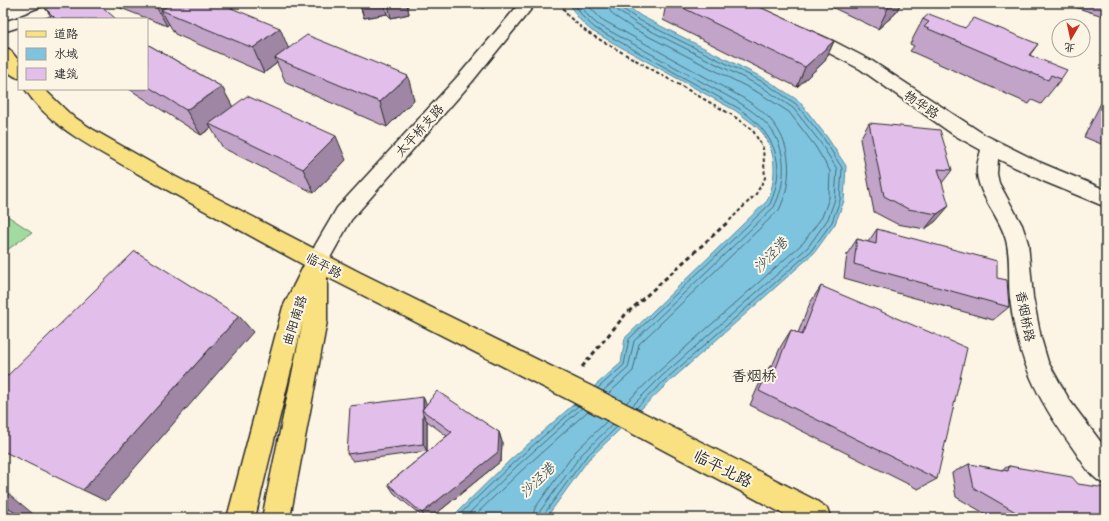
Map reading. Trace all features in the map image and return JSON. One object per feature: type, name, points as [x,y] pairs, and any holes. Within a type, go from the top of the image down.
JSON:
[{"type":"main road","points":[[3,54],[18,71]]},
{"type":"main road","name":"临平路","points":[[35,90],[64,120],[85,134],[169,182],[316,261],[629,419]]},
{"type":"main road","name":"曲阳南路","points":[[241,518],[296,307],[316,261]]},
{"type":"main road","name":"曲阳南路","points":[[276,518],[314,321],[316,261]]},
{"type":"main road","name":"临平北路","points":[[629,419],[805,510],[817,518]]},
{"type":"street","points":[[30,18],[69,3]]},
{"type":"street","name":"太平桥支路","points":[[316,261],[344,214],[465,79],[528,3]]},
{"type":"street","points":[[3,27],[18,22]]},
{"type":"street","name":"物华路","points":[[792,27],[844,52],[961,130],[1012,158],[1106,199]]},
{"type":"street","name":"香烟桥路","points":[[992,147],[987,165],[988,178],[994,194],[1015,234],[1020,255],[1022,304],[1030,340],[1039,370],[1054,399],[1106,471]]},
{"type":"path","points":[[560,3],[562,9],[576,25],[588,33],[732,115],[752,129],[763,148],[765,163],[765,178],[756,194],[625,315],[573,390]]},
{"type":"green space","points":[[3,213],[32,232],[3,253]]},
{"type":"water","name":"沙泾港","points":[[570,3],[623,3],[641,16],[767,80],[799,101],[827,137],[846,166],[844,201],[835,224],[814,253],[668,383],[588,460],[546,518],[451,518],[510,460],[621,363],[625,338],[767,201],[774,178],[774,161],[770,146],[766,138],[757,127],[736,111],[592,31],[579,18]]},
{"type":"building","points":[[56,3],[98,3],[115,18],[55,18],[45,8]]},
{"type":"building","points":[[172,3],[219,3],[280,28],[253,48],[161,10]]},
{"type":"building","points":[[673,3],[751,3],[834,41],[805,67]]},
{"type":"building","points":[[929,14],[965,28],[974,18],[1038,44],[1029,55],[1067,70],[1061,79],[1051,75],[1048,80],[924,27],[929,22],[923,19]]},
{"type":"building","points":[[307,35],[408,76],[380,102],[275,58]]},
{"type":"building","points":[[148,45],[222,87],[186,110],[148,87]]},
{"type":"building","points":[[247,96],[336,136],[303,169],[209,124]]},
{"type":"building","points":[[1106,110],[1106,118],[1103,117]]},
{"type":"building","points":[[869,123],[940,130],[952,170],[938,169],[949,206],[937,214],[908,209],[884,196]]},
{"type":"building","points":[[877,229],[997,261],[997,278],[1007,280],[1009,307],[854,264],[857,239],[876,244]]},
{"type":"building","points":[[135,251],[239,316],[83,490],[3,451],[3,380]]},
{"type":"building","points":[[821,286],[967,348],[937,479],[759,391],[770,366],[776,368],[791,330],[802,335]]},
{"type":"building","points":[[437,391],[499,432],[498,452],[422,513],[388,484],[452,432],[422,410]]},
{"type":"building","points":[[423,397],[423,444],[347,454],[350,406]]},
{"type":"building","points":[[969,464],[1008,471],[1009,466],[1072,477],[1078,484],[1106,488],[1106,518],[1026,518],[974,488]]},
{"type":"building","points":[[3,503],[21,518],[3,518]]},
{"type":"district","name":"香烟桥","points":[[754,376]]}]
